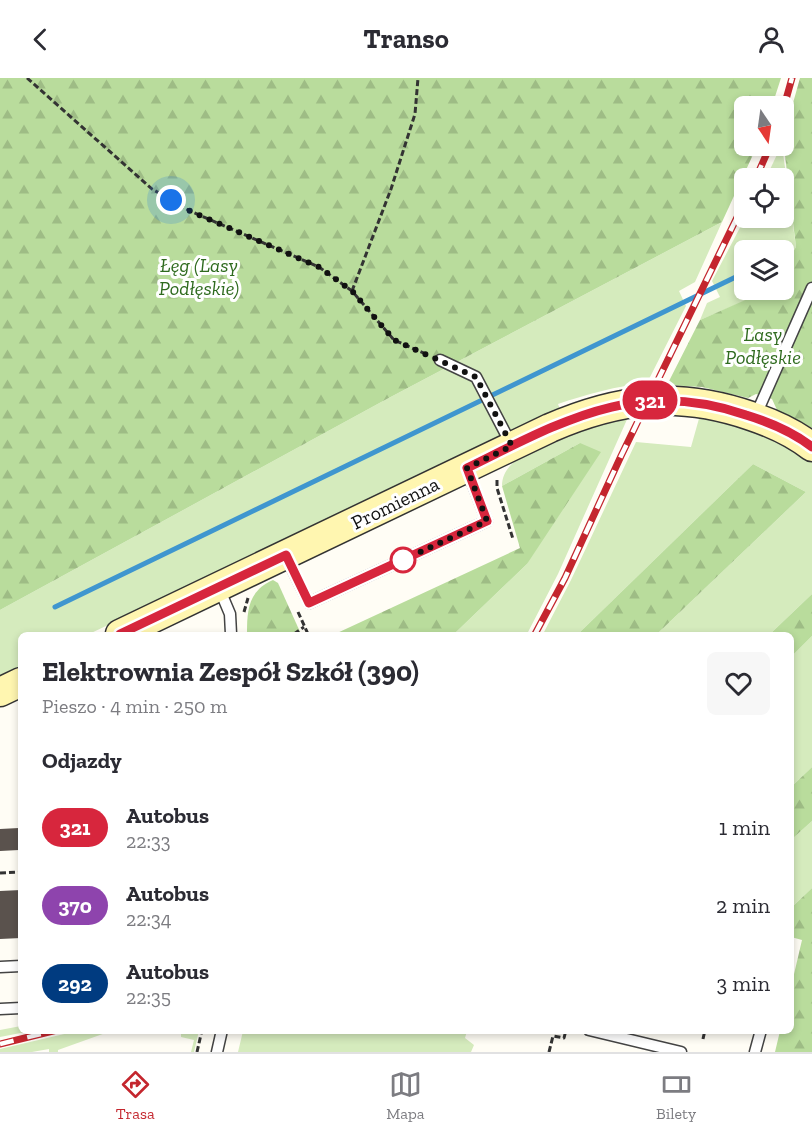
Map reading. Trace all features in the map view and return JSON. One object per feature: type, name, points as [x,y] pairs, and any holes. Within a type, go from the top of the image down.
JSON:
[{"type":"street","name":"Promienna","points":[[124,632],[512,446],[571,419],[612,405],[671,400],[729,409],[771,423],[812,447]]},
{"type":"street","points":[[0,693],[18,684]]},
{"type":"lane","points":[[755,417],[812,288]]},
{"type":"lane","points":[[440,360],[476,377],[512,446]]},
{"type":"lane","points":[[286,555],[309,603],[487,521],[467,468]]},
{"type":"lane","points":[[218,587],[230,614],[231,632]]},
{"type":"lane","points":[[0,967],[18,966]]},
{"type":"lane","points":[[0,1009],[18,1008]]},
{"type":"lane","points":[[217,1052],[221,1034]]},
{"type":"lane","points":[[605,1034],[681,1052]]},
{"type":"lane","points":[[755,1052],[760,1034]]},
{"type":"path","points":[[27,78],[152,189],[190,211],[319,267],[352,291],[394,340],[440,360]]},
{"type":"path","points":[[352,291],[392,189],[415,114],[418,78]]},
{"type":"path","points":[[497,476],[497,488],[513,539]]},
{"type":"path","points":[[244,612],[250,592]]},
{"type":"path","points":[[295,606],[307,632]]},
{"type":"path","points":[[297,632],[304,627]]},
{"type":"path","points":[[0,873],[18,872]]},
{"type":"path","points":[[197,1052],[201,1034]]},
{"type":"path","points":[[549,1052],[553,1036],[564,1038],[565,1034]]},
{"type":"path","points":[[703,1039],[704,1034]]},
{"type":"green space","name":"Łęg (Lasy Podłęskie)","points":[[0,78],[781,78],[775,96],[734,96],[734,156],[752,156],[747,168],[734,168],[734,196],[722,222],[385,400],[0,610]]},
{"type":"green space","name":"Lasy Podłęskie","points":[[800,78],[812,78],[812,428],[777,410],[772,399],[756,394],[748,398],[702,387],[667,385],[700,320],[745,300],[794,300],[794,250],[796,247],[794,228],[794,168],[786,168],[785,156],[794,156],[794,100]]},
{"type":"green space","points":[[776,156],[783,156],[785,168],[771,168]]},
{"type":"green space","points":[[722,222],[695,282],[679,291],[686,306],[647,383],[602,391],[558,404],[561,412],[93,632],[18,632],[18,667],[0,676],[0,610],[385,400]]},
{"type":"green space","points":[[740,228],[793,228],[796,247],[794,250],[794,240],[734,240],[734,300],[747,300],[700,320],[707,303],[720,297],[712,281]]},
{"type":"green space","points":[[629,415],[558,574],[528,632],[456,632],[527,564],[580,443],[502,486],[504,477],[514,462],[557,440],[560,436]]},
{"type":"green space","points":[[700,415],[740,424],[803,455],[812,462],[812,594],[772,632],[659,632],[806,492],[753,464],[580,632],[544,632],[636,442],[691,447]]},
{"type":"green space","points":[[580,443],[601,452],[527,564],[456,632],[339,632],[520,548],[502,486]]},
{"type":"green space","points":[[753,464],[806,492],[659,632],[580,632]]},
{"type":"green space","points":[[273,580],[278,583],[300,632],[247,632],[251,602],[258,590]]},
{"type":"green space","points":[[812,594],[812,636],[794,654],[794,632],[772,632]]},
{"type":"green space","points":[[812,636],[812,767],[794,784],[794,654]]},
{"type":"green space","points":[[812,767],[812,821],[794,837],[794,784]]},
{"type":"green space","points":[[812,821],[812,888],[794,905],[794,837]]},
{"type":"green space","points":[[812,888],[812,1052],[775,1052],[779,1034],[794,1034],[794,974],[802,940],[794,938],[794,905]]},
{"type":"green space","points":[[18,1027],[18,1034],[0,1037],[0,1030]]},
{"type":"green space","points":[[64,1034],[103,1034],[58,1050],[58,1052],[49,1052],[49,1049],[32,1052],[0,1052],[0,1049]]},
{"type":"green space","points":[[181,1034],[198,1034],[194,1052],[191,1052],[194,1040],[181,1037]]},
{"type":"green space","points":[[242,1034],[466,1034],[465,1038],[474,1045],[471,1052],[238,1052]]},
{"type":"building","points":[[18,828],[18,850],[0,851],[0,829]]},
{"type":"building","points":[[18,890],[18,938],[0,939],[0,891]]},
{"type":"waterway","points":[[55,607],[734,278]]},
{"type":"railway","points":[[787,96],[792,78]]},
{"type":"railway","points":[[760,168],[766,156]]},
{"type":"railway","points":[[536,632],[565,578],[621,456],[734,224]]},
{"type":"railway","points":[[0,1044],[41,1034]]},
{"type":"bus line","name":"321","points":[[124,632],[286,555],[309,603],[487,521],[467,468],[550,428],[612,405],[649,400],[671,400],[715,406],[771,423],[812,447]]},
{"type":"route","points":[[171,200],[190,211],[319,267],[352,291],[394,340],[476,377],[512,446],[467,468],[487,521],[401,561],[403,560]]}]
